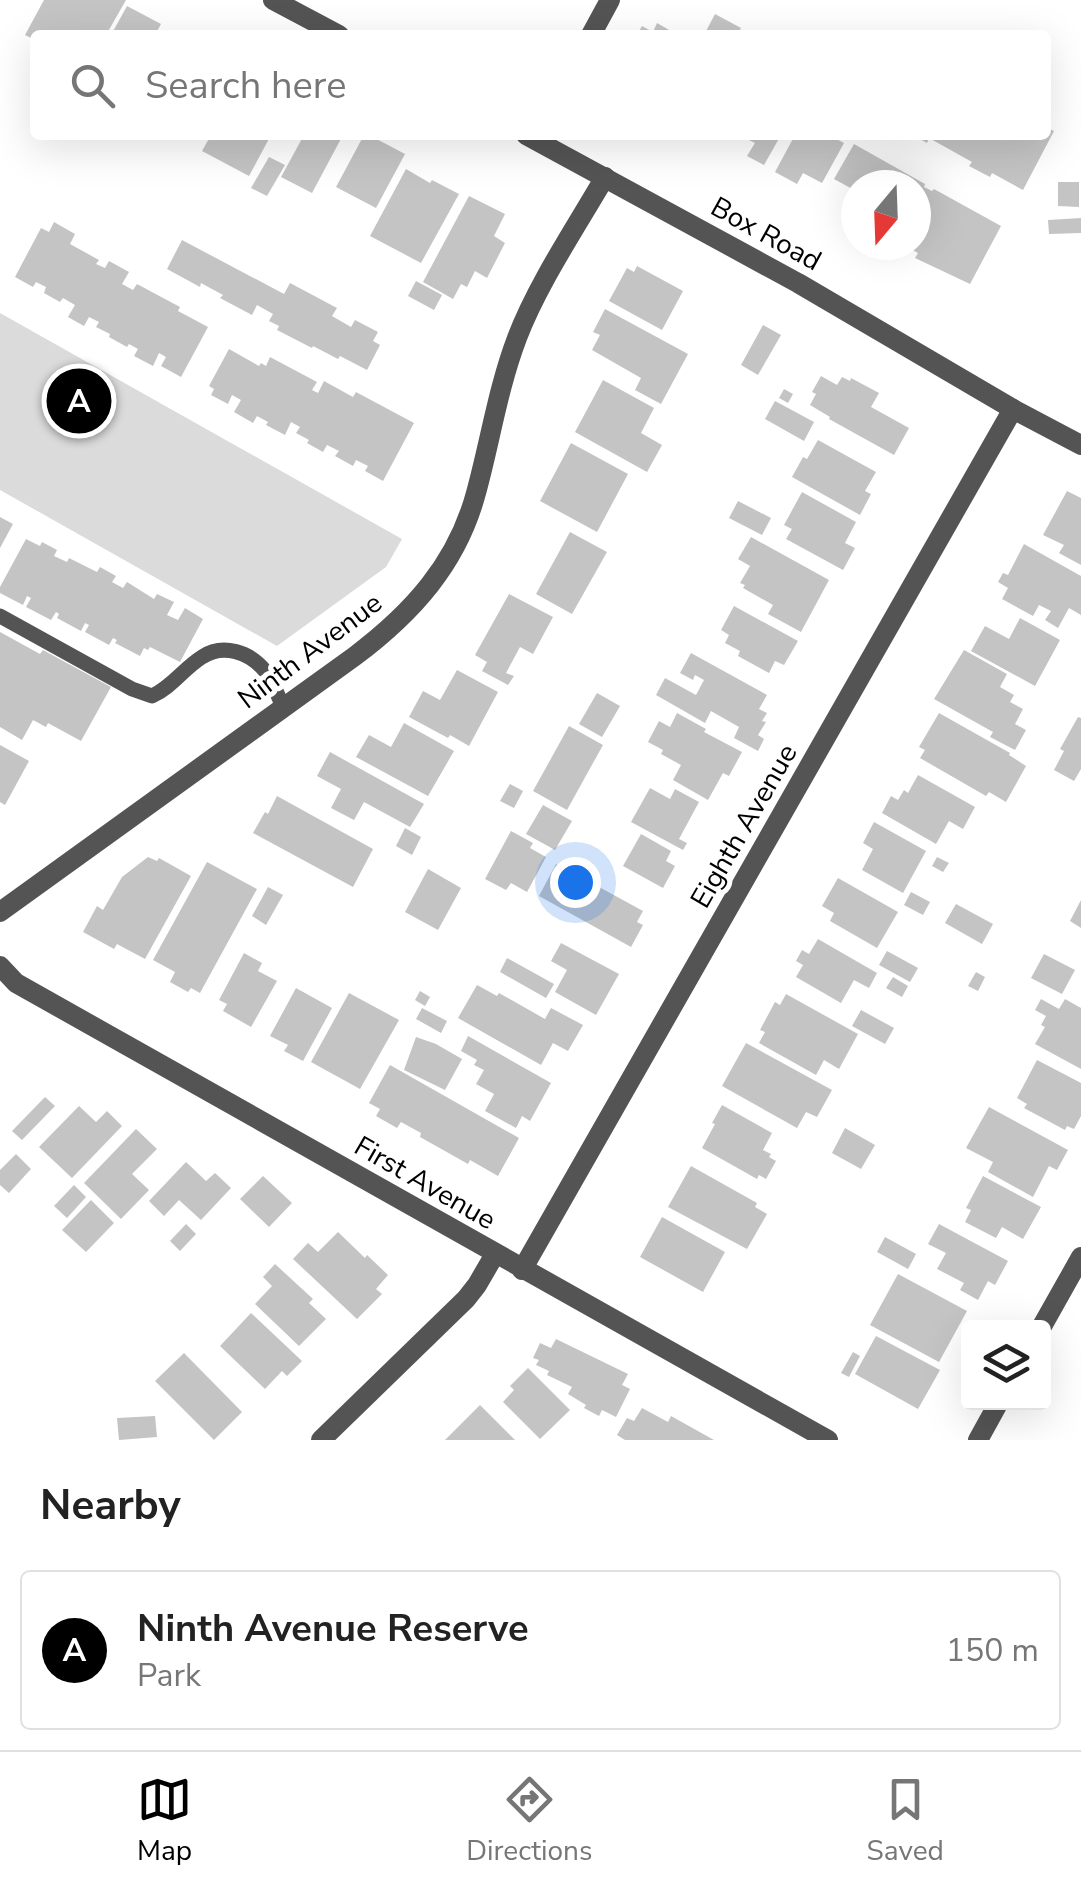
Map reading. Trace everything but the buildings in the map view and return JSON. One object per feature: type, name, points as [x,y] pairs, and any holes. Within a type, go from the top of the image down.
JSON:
[{"type":"street","points":[[274,0],[330,30]]},
{"type":"street","points":[[594,30],[610,0]]},
{"type":"street","name":"Box Road","points":[[540,140],[1081,445]]},
{"type":"street","name":"Ninth Avenue","points":[[0,912],[390,630],[433,582],[476,497],[507,368],[525,317],[605,177]]},
{"type":"street","name":"Eighth Avenue","points":[[522,1270],[1013,409]]},
{"type":"street","name":"First Avenue","points":[[0,966],[16,983],[828,1440]]},
{"type":"street","points":[[321,1440],[466,1299],[495,1254]]},
{"type":"street","points":[[1046,1320],[1081,1257]]},
{"type":"street","points":[[978,1440],[995,1410]]},
{"type":"lane","points":[[0,616],[132,689],[152,696],[167,689],[204,655],[229,649],[250,658],[265,672],[283,707]]},
{"type":"shaded area","points":[[0,313],[402,539],[386,567],[277,646],[0,490]]},
{"type":"place","name":"Ninth Avenue Reserve","points":[[79,401]]}]
